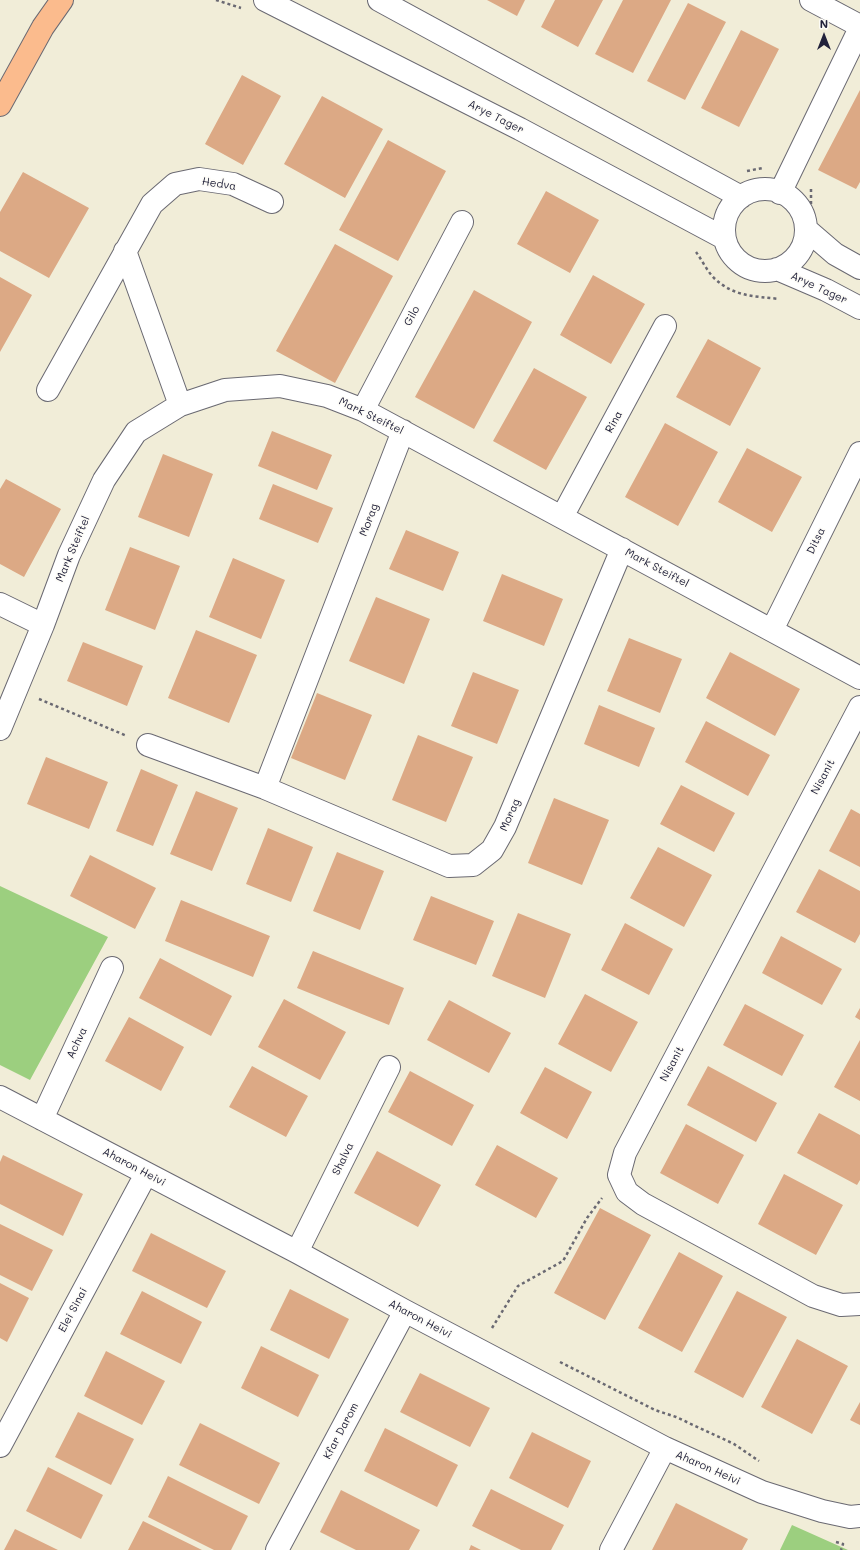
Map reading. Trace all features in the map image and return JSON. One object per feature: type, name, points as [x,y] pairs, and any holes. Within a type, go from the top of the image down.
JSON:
[{"type":"main road","points":[[0,105],[43,27],[62,0]]},
{"type":"street","name":"Arye Tager","points":[[265,0],[513,125],[724,238]]},
{"type":"street","points":[[379,0],[740,197]]},
{"type":"street","points":[[780,193],[860,27],[811,0]]},
{"type":"street","name":"Hedva","points":[[48,390],[152,204],[175,184],[199,179],[233,184],[272,202]]},
{"type":"street","points":[[767,189],[790,198],[799,207],[804,218],[806,229],[804,242],[798,254],[789,263],[777,269],[764,271],[750,268],[738,262],[729,251],[724,238],[726,215],[732,205],[740,197],[753,191],[767,189]]},
{"type":"street","name":"Gilo","points":[[363,410],[462,222]]},
{"type":"street","points":[[806,229],[835,254],[860,268]]},
{"type":"street","points":[[125,251],[180,405]]},
{"type":"street","name":"Arye Tager","points":[[777,269],[826,290],[860,308]]},
{"type":"street","name":"Rina","points":[[562,517],[665,326]]},
{"type":"street","name":"Mark Steiftel","points":[[0,729],[43,625],[69,555],[104,480],[136,432],[180,405],[225,390],[280,386],[327,396],[363,410],[860,678]]},
{"type":"street","name":"Morag","points":[[265,788],[403,432]]},
{"type":"street","name":"Ditsa","points":[[772,630],[860,453]]},
{"type":"street","name":"Morag","points":[[148,745],[265,788],[449,866],[474,865],[492,850],[505,827],[622,549]]},
{"type":"street","points":[[0,604],[43,625]]},
{"type":"street","name":"Nisanit","points":[[619,1175],[625,1153],[860,707]]},
{"type":"street","name":"Achva","points":[[42,1119],[112,968]]},
{"type":"street","name":"Shalva","points":[[298,1252],[389,1067]]},
{"type":"street","name":"Aharon Heivi","points":[[0,1097],[298,1252],[405,1311],[664,1448],[762,1492],[822,1511],[857,1519]]},
{"type":"street","name":"Elei Sinai","points":[[0,1446],[146,1174]]},
{"type":"street","points":[[619,1175],[627,1192],[643,1204],[806,1293],[841,1305],[860,1304]]},
{"type":"street","name":"Kfar Darom","points":[[277,1550],[405,1311]]},
{"type":"street","points":[[611,1550],[664,1448]]},
{"type":"path","points":[[16,689],[148,745]]},
{"type":"path","points":[[485,1325],[492,1329],[518,1286],[563,1261],[587,1218],[619,1175]]},
{"type":"path","points":[[556,1360],[655,1410],[734,1444],[762,1463]]},
{"type":"path","points":[[841,1550],[843,1544]]},
{"type":"green space","points":[[0,886],[108,937],[30,1080],[0,1065]]},
{"type":"green space","points":[[792,1525],[848,1550],[780,1550]]},
{"type":"building","points":[[487,0],[525,0],[517,16]]},
{"type":"building","points":[[555,0],[603,0],[578,47],[541,27]]},
{"type":"building","points":[[623,0],[671,0],[633,73],[595,54]]},
{"type":"building","points":[[688,3],[726,22],[685,100],[647,81]]},
{"type":"building","points":[[741,30],[779,49],[739,127],[701,108]]},
{"type":"building","points":[[242,75],[281,96],[243,165],[205,144]]},
{"type":"building","points":[[860,90],[860,182],[856,189],[818,170]]},
{"type":"building","points":[[322,96],[383,129],[345,198],[284,164]]},
{"type":"building","points":[[388,140],[446,171],[398,261],[339,230]]},
{"type":"building","points":[[23,172],[89,208],[49,278],[0,251],[0,212]]},
{"type":"building","points":[[546,191],[599,220],[570,273],[517,244]]},
{"type":"building","points":[[335,244],[393,276],[335,383],[276,351]]},
{"type":"building","points":[[593,275],[645,304],[611,364],[560,335]]},
{"type":"building","points":[[0,277],[32,295],[0,352]]},
{"type":"building","points":[[474,290],[532,322],[474,429],[415,397]]},
{"type":"building","points":[[708,339],[761,368],[730,426],[676,397]]},
{"type":"building","points":[[534,368],[587,397],[546,470],[493,441]]},
{"type":"building","points":[[665,423],[718,452],[678,526],[625,497]]},
{"type":"building","points":[[272,431],[332,455],[317,490],[258,466]]},
{"type":"building","points":[[747,448],[802,477],[772,532],[718,502]]},
{"type":"building","points":[[163,454],[213,474],[189,537],[138,517]]},
{"type":"building","points":[[6,479],[61,509],[24,577],[0,564],[0,489]]},
{"type":"building","points":[[273,484],[333,508],[318,543],[259,519]]},
{"type":"building","points":[[406,530],[459,552],[443,591],[389,569]]},
{"type":"building","points":[[130,547],[180,566],[155,630],[105,610]]},
{"type":"building","points":[[233,558],[285,580],[261,639],[209,617]]},
{"type":"building","points":[[502,574],[563,599],[544,646],[483,621]]},
{"type":"building","points":[[376,597],[430,619],[404,684],[349,661]]},
{"type":"building","points":[[196,630],[257,655],[229,723],[168,698]]},
{"type":"building","points":[[629,638],[682,659],[660,713],[607,691]]},
{"type":"building","points":[[83,642],[143,666],[127,706],[67,681]]},
{"type":"building","points":[[730,652],[800,689],[775,736],[706,698]]},
{"type":"building","points":[[473,672],[519,690],[497,744],[451,726]]},
{"type":"building","points":[[317,693],[372,715],[345,780],[291,758]]},
{"type":"building","points":[[599,705],[655,728],[639,767],[584,744]]},
{"type":"building","points":[[706,721],[770,755],[748,796],[685,762]]},
{"type":"building","points":[[418,735],[473,757],[446,822],[392,800]]},
{"type":"building","points":[[46,757],[108,782],[89,829],[27,804]]},
{"type":"building","points":[[141,769],[178,785],[153,846],[116,831]]},
{"type":"building","points":[[681,785],[735,813],[714,852],[660,824]]},
{"type":"building","points":[[196,791],[238,808],[212,871],[170,854]]},
{"type":"building","points":[[554,798],[609,820],[582,885],[528,863]]},
{"type":"building","points":[[851,809],[860,814],[860,867],[829,851]]},
{"type":"building","points":[[268,828],[313,847],[291,902],[246,884]]},
{"type":"building","points":[[658,847],[712,875],[684,927],[630,898]]},
{"type":"building","points":[[337,852],[384,871],[360,930],[313,911]]},
{"type":"building","points":[[90,855],[156,888],[135,929],[70,896]]},
{"type":"building","points":[[819,869],[860,891],[860,934],[855,943],[796,912]]},
{"type":"building","points":[[431,896],[494,921],[476,965],[413,940]]},
{"type":"building","points":[[181,900],[270,936],[253,977],[165,941]]},
{"type":"building","points":[[518,913],[571,934],[545,998],[492,976]]},
{"type":"building","points":[[625,923],[673,949],[649,995],[601,970]]},
{"type":"building","points":[[781,936],[842,969],[822,1005],[762,973]]},
{"type":"building","points":[[313,951],[404,988],[389,1025],[297,988]]},
{"type":"building","points":[[160,958],[232,996],[211,1036],[139,998]]},
{"type":"building","points":[[585,994],[638,1022],[611,1072],[558,1044]]},
{"type":"building","points":[[284,999],[346,1032],[320,1080],[258,1047]]},
{"type":"building","points":[[449,1000],[511,1033],[489,1073],[427,1040]]},
{"type":"building","points":[[745,1004],[804,1035],[782,1076],[723,1045]]},
{"type":"building","points":[[860,1008],[860,1020],[855,1017]]},
{"type":"building","points":[[129,1017],[184,1047],[161,1091],[105,1061]]},
{"type":"building","points":[[860,1040],[860,1101],[834,1087]]},
{"type":"building","points":[[252,1066],[308,1096],[286,1137],[229,1107]]},
{"type":"building","points":[[708,1066],[777,1103],[756,1142],[687,1105]]},
{"type":"building","points":[[545,1067],[592,1092],[567,1139],[520,1113]]},
{"type":"building","points":[[410,1071],[474,1105],[452,1146],[388,1112]]},
{"type":"building","points":[[819,1113],[860,1135],[860,1180],[857,1185],[797,1153]]},
{"type":"building","points":[[686,1124],[744,1155],[718,1204],[660,1173]]},
{"type":"building","points":[[497,1145],[558,1178],[536,1218],[475,1185]]},
{"type":"building","points":[[377,1151],[441,1185],[418,1227],[354,1193]]},
{"type":"building","points":[[3,1155],[83,1194],[63,1236],[0,1204],[0,1162]]},
{"type":"building","points":[[784,1174],[843,1205],[816,1255],[758,1224]]},
{"type":"building","points":[[600,1208],[651,1235],[605,1320],[554,1293]]},
{"type":"building","points":[[0,1224],[53,1250],[32,1291],[0,1275]]},
{"type":"building","points":[[151,1233],[226,1271],[207,1308],[132,1271]]},
{"type":"building","points":[[679,1252],[723,1276],[682,1352],[638,1328]]},
{"type":"building","points":[[0,1283],[29,1298],[7,1342],[0,1338]]},
{"type":"building","points":[[290,1289],[349,1319],[329,1359],[270,1330]]},
{"type":"building","points":[[142,1291],[202,1322],[181,1364],[120,1334]]},
{"type":"building","points":[[737,1291],[787,1317],[743,1398],[694,1372]]},
{"type":"building","points":[[797,1339],[848,1366],[812,1434],[761,1407]]},
{"type":"building","points":[[261,1346],[319,1375],[298,1417],[241,1388]]},
{"type":"building","points":[[106,1351],[165,1381],[142,1425],[84,1396]]},
{"type":"building","points":[[420,1373],[490,1408],[470,1447],[400,1412]]},
{"type":"building","points":[[860,1402],[860,1425],[850,1420]]},
{"type":"building","points":[[78,1412],[134,1439],[111,1485],[55,1457]]},
{"type":"building","points":[[200,1423],[280,1463],[259,1504],[179,1465]]},
{"type":"building","points":[[385,1428],[458,1465],[437,1507],[364,1471]]},
{"type":"building","points":[[532,1432],[591,1461],[568,1508],[509,1478]]},
{"type":"building","points":[[48,1467],[103,1495],[81,1539],[26,1511]]},
{"type":"building","points":[[168,1476],[248,1516],[231,1550],[214,1550],[148,1517]]},
{"type":"building","points":[[491,1489],[564,1525],[551,1550],[521,1550],[472,1526]]},
{"type":"building","points":[[341,1490],[420,1530],[409,1550],[356,1550],[320,1532]]},
{"type":"building","points":[[676,1503],[748,1539],[742,1550],[652,1550]]},
{"type":"building","points":[[143,1521],[202,1550],[128,1550]]},
{"type":"building","points":[[15,1529],[58,1550],[4,1550]]},
{"type":"building","points":[[471,1545],[481,1550],[469,1550]]}]
